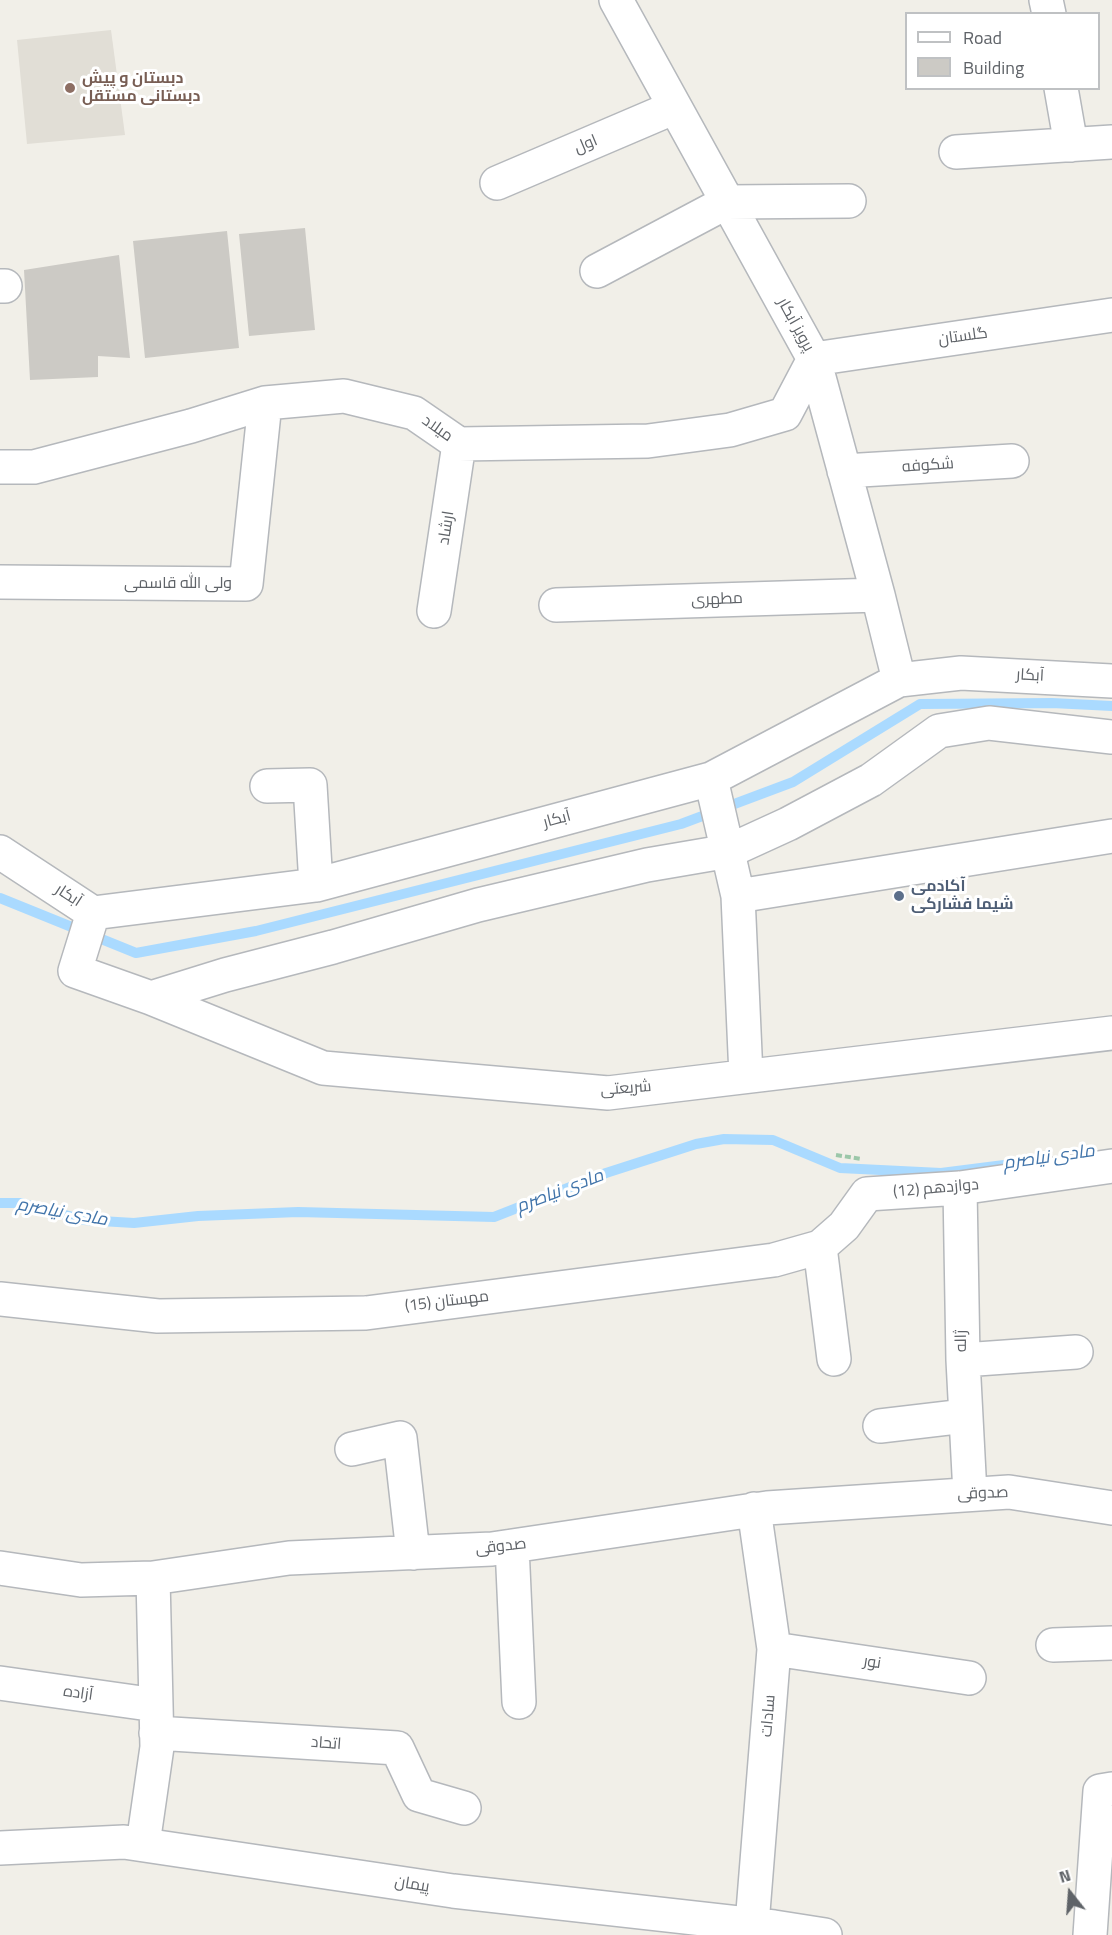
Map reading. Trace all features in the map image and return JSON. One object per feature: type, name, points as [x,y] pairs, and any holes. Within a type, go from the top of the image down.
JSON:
[{"type":"street","name":"پرویز آبکار","points":[[616,0],[814,359],[899,680]]},
{"type":"street","points":[[1061,90],[1071,145]]},
{"type":"street","name":"اول","points":[[497,183],[675,107]]},
{"type":"street","points":[[956,152],[1112,142]]},
{"type":"street","points":[[597,271],[727,202],[849,201]]},
{"type":"street","name":"گلستان","points":[[814,359],[1112,315]]},
{"type":"street","name":"میلاد","points":[[0,467],[33,467],[266,404],[344,396],[414,413],[459,444],[648,441],[730,430],[785,414],[814,359]]},
{"type":"street","name":"ولی الله قاسمی","points":[[0,582],[246,584],[266,404]]},
{"type":"street","name":"ارشاد","points":[[434,611],[459,444]]},
{"type":"street","name":"شکوفه","points":[[844,471],[1012,461]]},
{"type":"street","name":"مطهری","points":[[556,605],[878,595]]},
{"type":"street","name":"آبکار","points":[[0,852],[93,913],[316,885],[711,779],[899,680],[961,673],[1112,681]]},
{"type":"street","points":[[93,913],[75,972],[152,998],[225,975],[478,904],[647,865],[729,851],[788,824],[871,780],[939,731],[989,723],[1112,737]]},
{"type":"street","points":[[711,779],[738,896],[746,1076]]},
{"type":"street","points":[[267,786],[310,785],[316,885]]},
{"type":"street","points":[[738,896],[1112,836]]},
{"type":"street","name":"شریعتی","points":[[152,998],[323,1068],[608,1093],[1112,1033]]},
{"type":"street","name":"دوازدهم (12)","points":[[867,1194],[960,1188],[1112,1166]]},
{"type":"street","name":"ژاله","points":[[960,1188],[963,1360],[970,1494]]},
{"type":"street","name":"مهستان (15)","points":[[0,1299],[158,1316],[366,1313],[774,1260],[820,1247],[844,1226],[867,1194]]},
{"type":"street","points":[[820,1247],[834,1359]]},
{"type":"street","points":[[963,1360],[1076,1352]]},
{"type":"street","points":[[880,1426],[965,1416]]},
{"type":"street","points":[[352,1449],[400,1438],[413,1553]]},
{"type":"street","name":"صدوقی","points":[[0,1568],[81,1580],[153,1578],[289,1558],[512,1546],[754,1509],[970,1494],[1009,1492],[1112,1508]]},
{"type":"street","name":"سادات","points":[[752,1924],[774,1649],[754,1509]]},
{"type":"street","points":[[512,1546],[519,1702]]},
{"type":"street","points":[[143,1844],[157,1747],[153,1578]]},
{"type":"street","points":[[1053,1645],[1112,1643]]},
{"type":"street","name":"نور","points":[[774,1649],[969,1678]]},
{"type":"street","name":"آزاده","points":[[0,1683],[156,1719]]},
{"type":"street","name":"اتحاد","points":[[156,1719],[397,1748],[419,1796],[464,1808]]},
{"type":"street","points":[[1090,1935],[1100,1791],[1112,1789]]},
{"type":"street","name":"پیمان","points":[[0,1848],[124,1842],[143,1844],[453,1891],[752,1924],[825,1935]]},
{"type":"shaded area","name":"دبستان و پیش دبستانی مستقل","points":[[111,30],[125,135],[27,144],[17,40]]},
{"type":"building","points":[[305,228],[315,330],[249,336],[239,234]]},
{"type":"building","points":[[227,231],[239,348],[145,358],[133,241]]},
{"type":"building","points":[[119,255],[130,358],[98,356],[98,377],[30,380],[24,270]]},
{"type":"waterway","points":[[0,898],[136,953],[256,931],[681,824],[793,782],[920,704],[1052,703],[1112,706]]},
{"type":"waterway","name":"مادی نیاصرم","points":[[0,1203],[21,1203],[84,1220],[134,1223],[198,1216],[298,1212],[494,1217],[606,1173],[696,1144],[724,1139],[773,1140],[840,1168],[941,1173],[1012,1164]]},
{"type":"place","name":"دبستان و پیش دبستانی مستقل","points":[[70,88]]},
{"type":"place","name":"آکادمی شیما فشارکی","points":[[899,896]]}]
